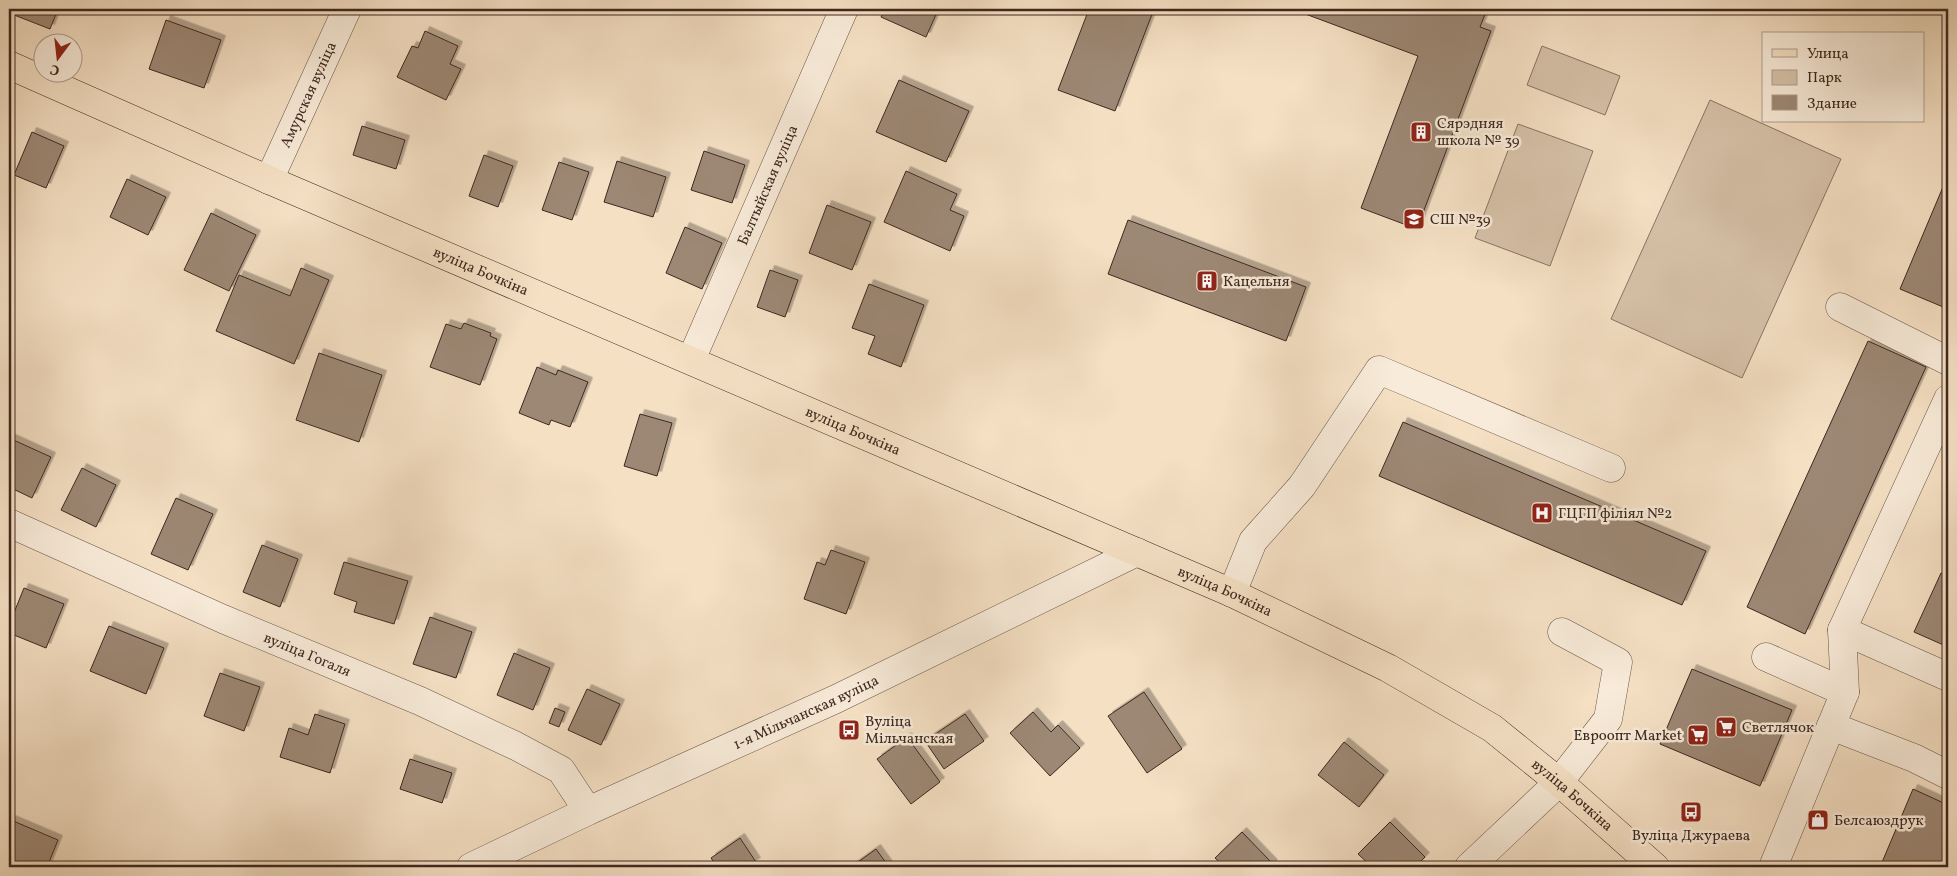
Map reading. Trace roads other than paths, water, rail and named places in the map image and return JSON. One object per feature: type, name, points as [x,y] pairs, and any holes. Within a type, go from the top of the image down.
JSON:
[{"type":"main road","name":"вуліца Бочкіна","points":[[9,65],[269,180],[1232,593],[1388,668],[1492,728],[1559,782],[1655,867]]},
{"type":"street","name":"Амурская вуліца","points":[[269,180],[347,9]]},
{"type":"street","name":"Балтыйская вуліца","points":[[691,360],[844,9]]},
{"type":"street","points":[[1840,308],[1948,361]]},
{"type":"street","points":[[1232,593],[1253,542],[1302,486],[1379,370],[1611,468]]},
{"type":"street","points":[[1773,867],[1845,692],[1842,630],[1948,399]]},
{"type":"street","name":"вуліца Гогаля","points":[[9,523],[223,619],[420,701],[516,746],[561,770],[588,811]]},
{"type":"street","name":"1-я Мільчанская вуліца","points":[[471,867],[588,811],[836,699],[1137,552]]},
{"type":"street","points":[[1842,630],[1948,676]]},
{"type":"street","points":[[1469,867],[1559,782],[1608,719],[1618,662],[1562,632]]},
{"type":"street","points":[[1766,657],[1845,692]]},
{"type":"street","points":[[1831,726],[1914,758],[1948,775]]},
{"type":"place","name":"Сярэдняя школа № 39","points":[[1421,132]]},
{"type":"place","name":"СШ №39","points":[[1414,219]]},
{"type":"place","name":"Кацельня","points":[[1207,281]]},
{"type":"place","name":"ГЦГП філіял №2","points":[[1542,513]]},
{"type":"place","name":"Светлячок","points":[[1726,727]]},
{"type":"place","name":"Вуліца Мільчанская","points":[[849,730]]},
{"type":"place","name":"Евроопт Market","points":[[1698,735]]},
{"type":"place","name":"Вуліца Джураева","points":[[1691,812]]},
{"type":"place","name":"Белсаюздрук","points":[[1818,820]]}]
